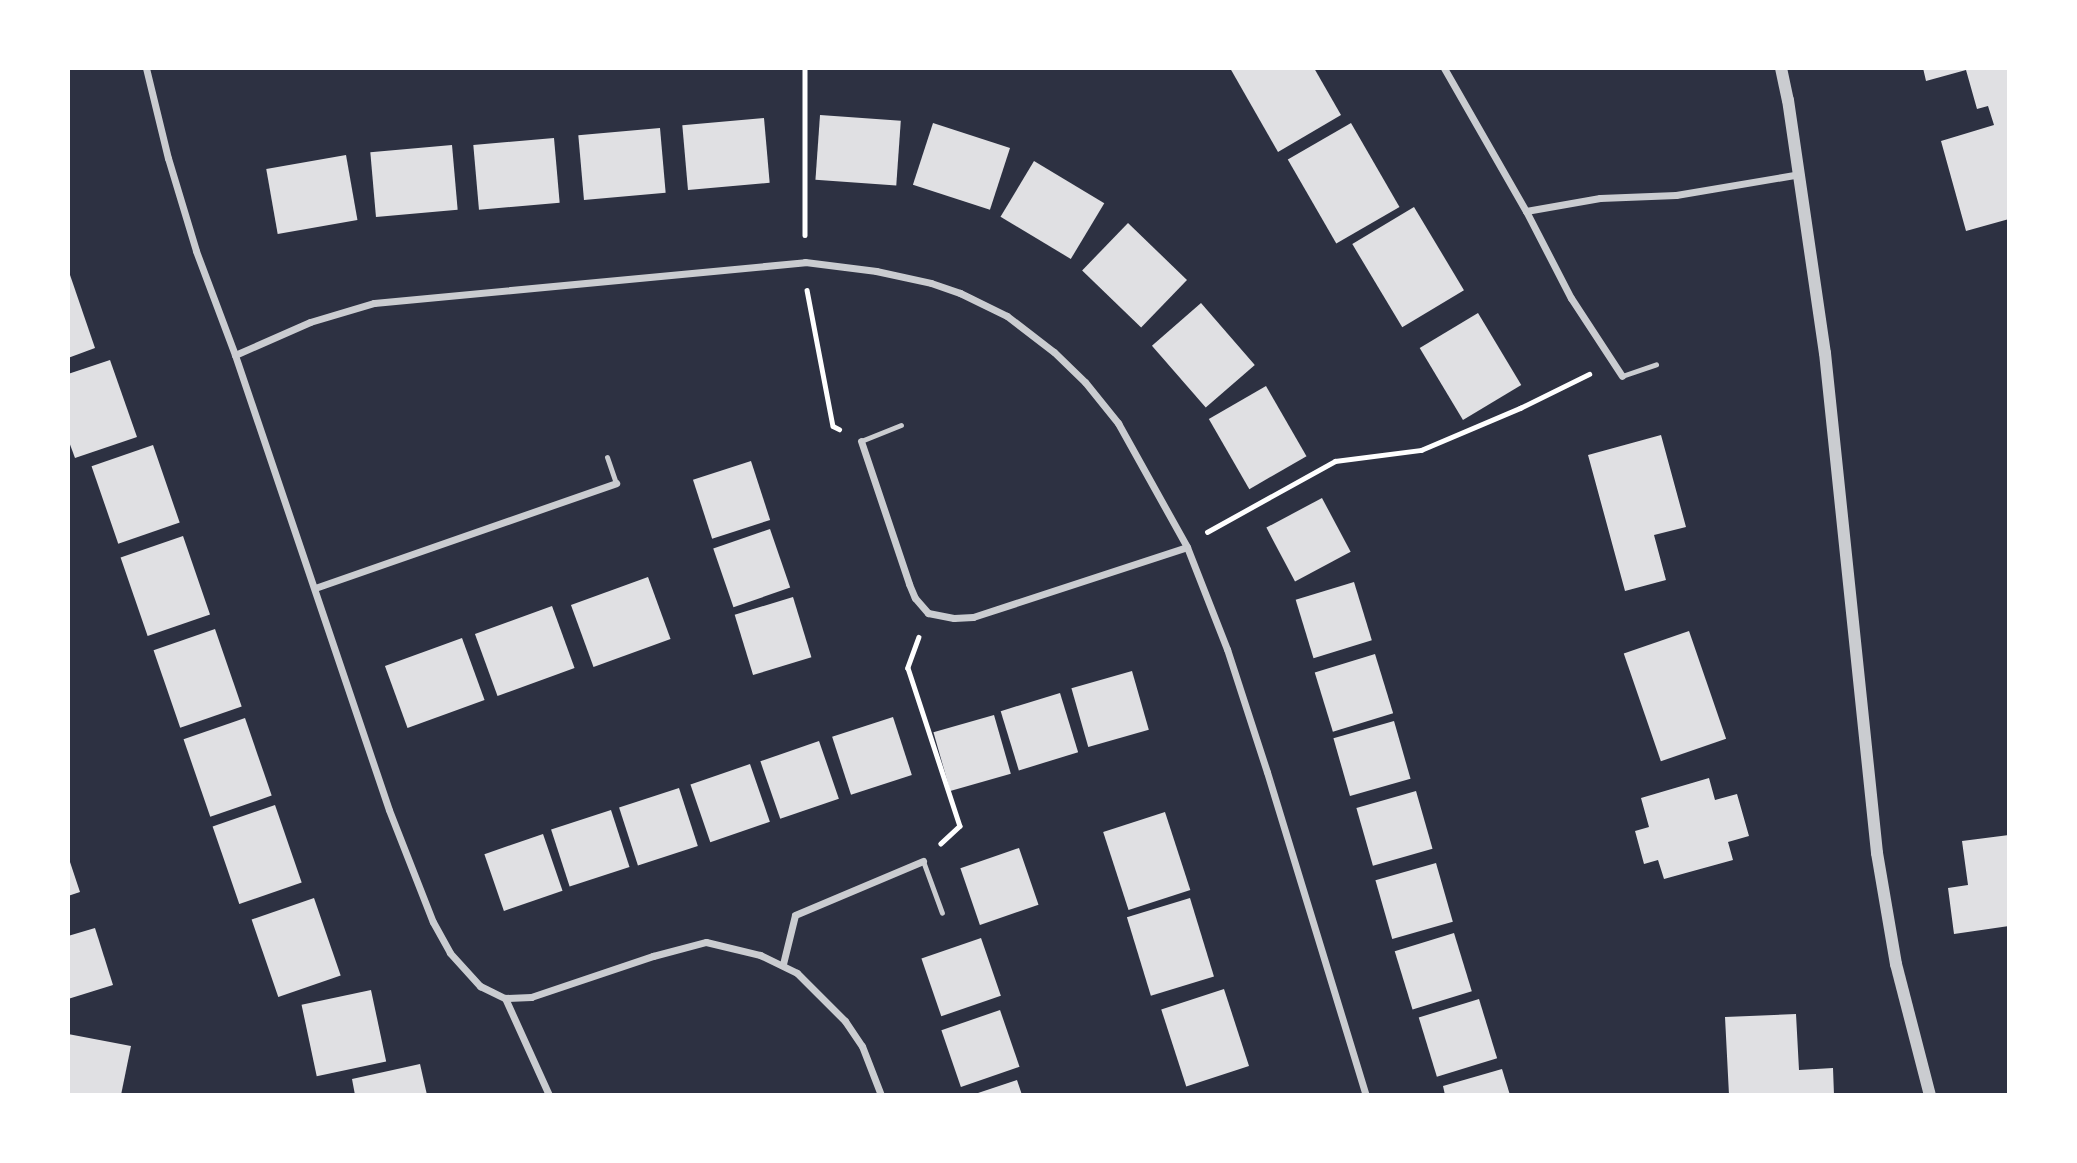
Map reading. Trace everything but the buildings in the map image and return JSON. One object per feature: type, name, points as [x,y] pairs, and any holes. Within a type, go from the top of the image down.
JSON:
[{"type":"street","points":[[146,68],[188,225],[235,355],[389,810],[433,922],[460,966],[480,986],[505,998],[531,997],[653,956],[706,942],[760,955],[783,964],[813,987],[845,1021],[862,1046],[881,1095]]},
{"type":"street","points":[[1444,68],[1526,211],[1576,307],[1622,376]]},
{"type":"street","points":[[1781,68],[1800,174],[1825,353],[1877,853],[1896,964],[1930,1095]]},
{"type":"street","points":[[1526,211],[1600,198],[1676,195],[1800,174]]},
{"type":"street","points":[[235,355],[310,322],[374,303],[806,262],[876,271],[931,283],[988,304],[1033,333],[1085,382],[1118,423],[1187,547],[1209,599],[1259,747],[1366,1095]]},
{"type":"street","points":[[861,441],[909,584],[915,598],[928,613],[954,618],[973,617],[1187,547]]},
{"type":"street","points":[[315,588],[616,483]]},
{"type":"street","points":[[783,964],[794,915],[923,861]]},
{"type":"street","points":[[505,998],[549,1095]]},
{"type":"lane","points":[[1622,376],[1656,364]]},
{"type":"lane","points":[[861,441],[901,425]]},
{"type":"lane","points":[[607,457],[616,483]]},
{"type":"lane","points":[[923,861],[942,913]]},
{"type":"path","points":[[805,68],[807,293],[833,426],[861,441]]},
{"type":"path","points":[[1187,547],[1203,533],[1335,461],[1421,450],[1565,387],[1612,360]]},
{"type":"path","points":[[923,861],[960,826],[908,668],[928,613]]}]
